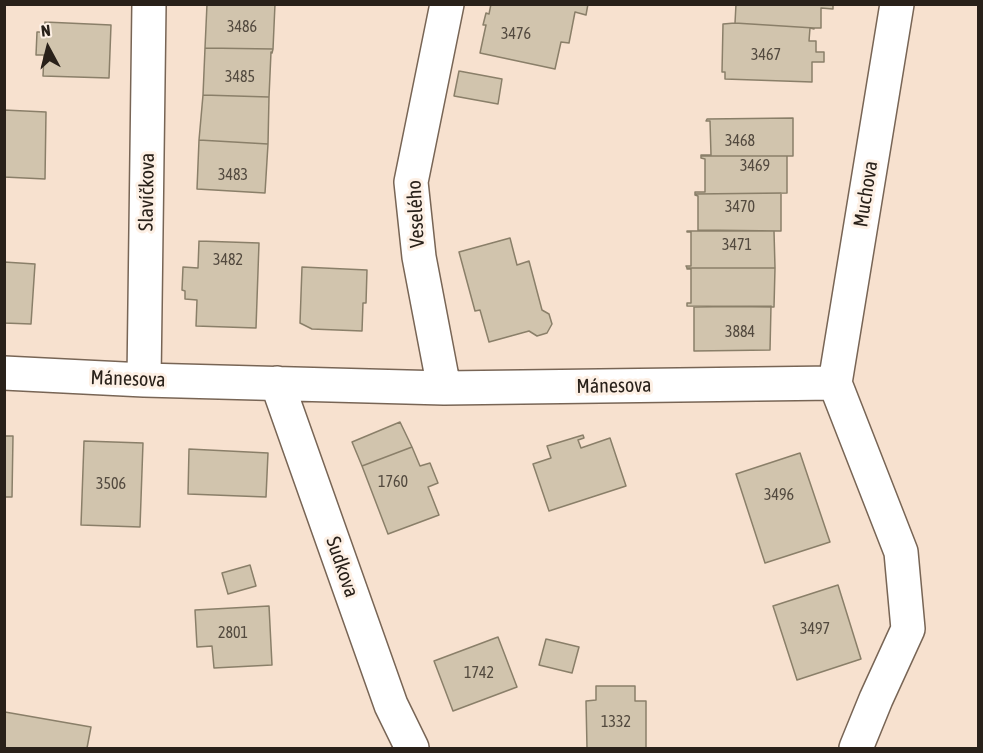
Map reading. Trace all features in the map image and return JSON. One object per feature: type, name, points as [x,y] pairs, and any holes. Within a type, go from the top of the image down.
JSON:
[{"type":"street","name":"Slavíčkova","points":[[144,380],[149,4]]},
{"type":"street","name":"Veselého","points":[[444,388],[419,257],[411,182],[447,4]]},
{"type":"street","name":"Muchova","points":[[835,383],[897,4]]},
{"type":"street","name":"Mánesova","points":[[4,373],[144,380],[444,388],[835,383]]},
{"type":"street","name":"Sudkova","points":[[277,383],[391,705],[412,748]]},
{"type":"street","points":[[835,383],[901,552],[908,629],[856,748]]},
{"type":"building","points":[[207,4],[275,4],[273,49],[205,48]]},
{"type":"building","points":[[491,4],[588,4],[586,15],[575,12],[569,43],[561,42],[555,69],[480,53],[486,25],[483,25]]},
{"type":"building","points":[[736,4],[833,4],[833,9],[821,8],[821,28],[814,28],[735,23]]},
{"type":"building","points":[[45,22],[111,25],[109,78],[43,76],[44,55],[36,55],[37,32],[44,32]]},
{"type":"building","points":[[723,24],[814,28],[810,28],[809,41],[816,41],[816,52],[824,52],[824,62],[812,62],[812,82],[725,79],[725,72],[722,72]]},
{"type":"building","points":[[205,48],[273,49],[269,97],[203,95]]},
{"type":"building","points":[[459,71],[502,79],[498,104],[454,96]]},
{"type":"building","points":[[203,95],[269,97],[268,144],[199,140]]},
{"type":"building","points":[[4,110],[46,112],[45,179],[4,177]]},
{"type":"building","points":[[793,118],[793,156],[701,156],[711,155],[710,121],[706,121],[707,119]]},
{"type":"building","points":[[199,140],[268,144],[265,193],[197,189]]},
{"type":"building","points":[[701,156],[787,156],[787,193],[695,194],[695,192],[705,192],[705,159]]},
{"type":"building","points":[[781,193],[781,231],[698,230],[698,196],[695,194]]},
{"type":"building","points":[[687,231],[774,231],[775,268],[687,268],[686,266],[691,266],[691,232]]},
{"type":"building","points":[[510,238],[517,265],[529,261],[542,310],[549,314],[552,324],[547,333],[537,336],[529,331],[489,342],[480,310],[475,311],[459,252]]},
{"type":"building","points":[[199,241],[259,243],[256,328],[196,326],[197,300],[185,299],[185,291],[182,290],[183,267],[198,268]]},
{"type":"building","points":[[4,262],[35,264],[31,324],[4,323]]},
{"type":"building","points":[[302,267],[367,270],[362,331],[312,329],[300,323]]},
{"type":"building","points":[[687,268],[775,268],[774,307],[687,306],[687,303],[691,303],[691,269]]},
{"type":"building","points":[[771,306],[770,350],[694,351],[694,307]]},
{"type":"building","points":[[400,422],[412,447],[362,466],[352,442]]},
{"type":"building","points":[[583,435],[584,438],[578,440],[581,448],[610,438],[626,486],[549,511],[533,464],[551,458],[547,446]]},
{"type":"building","points":[[4,436],[13,436],[12,497],[4,497]]},
{"type":"building","points":[[84,441],[143,443],[140,527],[81,525]]},
{"type":"building","points":[[412,447],[420,466],[430,463],[438,483],[428,487],[439,515],[388,534],[362,466]]},
{"type":"building","points":[[189,449],[268,453],[266,497],[188,494]]},
{"type":"building","points":[[800,453],[830,542],[765,563],[736,474]]},
{"type":"building","points":[[250,565],[256,586],[228,594],[222,573]]},
{"type":"building","points":[[838,585],[861,659],[797,680],[773,606]]},
{"type":"building","points":[[269,606],[272,665],[214,668],[212,646],[197,647],[195,610]]},
{"type":"building","points":[[498,637],[517,687],[453,711],[434,661]]},
{"type":"building","points":[[546,639],[579,647],[572,673],[539,665]]},
{"type":"building","points":[[596,686],[635,686],[635,701],[646,701],[646,748],[587,748],[586,701],[596,700]]},
{"type":"building","points":[[4,705],[5,712],[91,727],[87,748],[4,748]]}]
